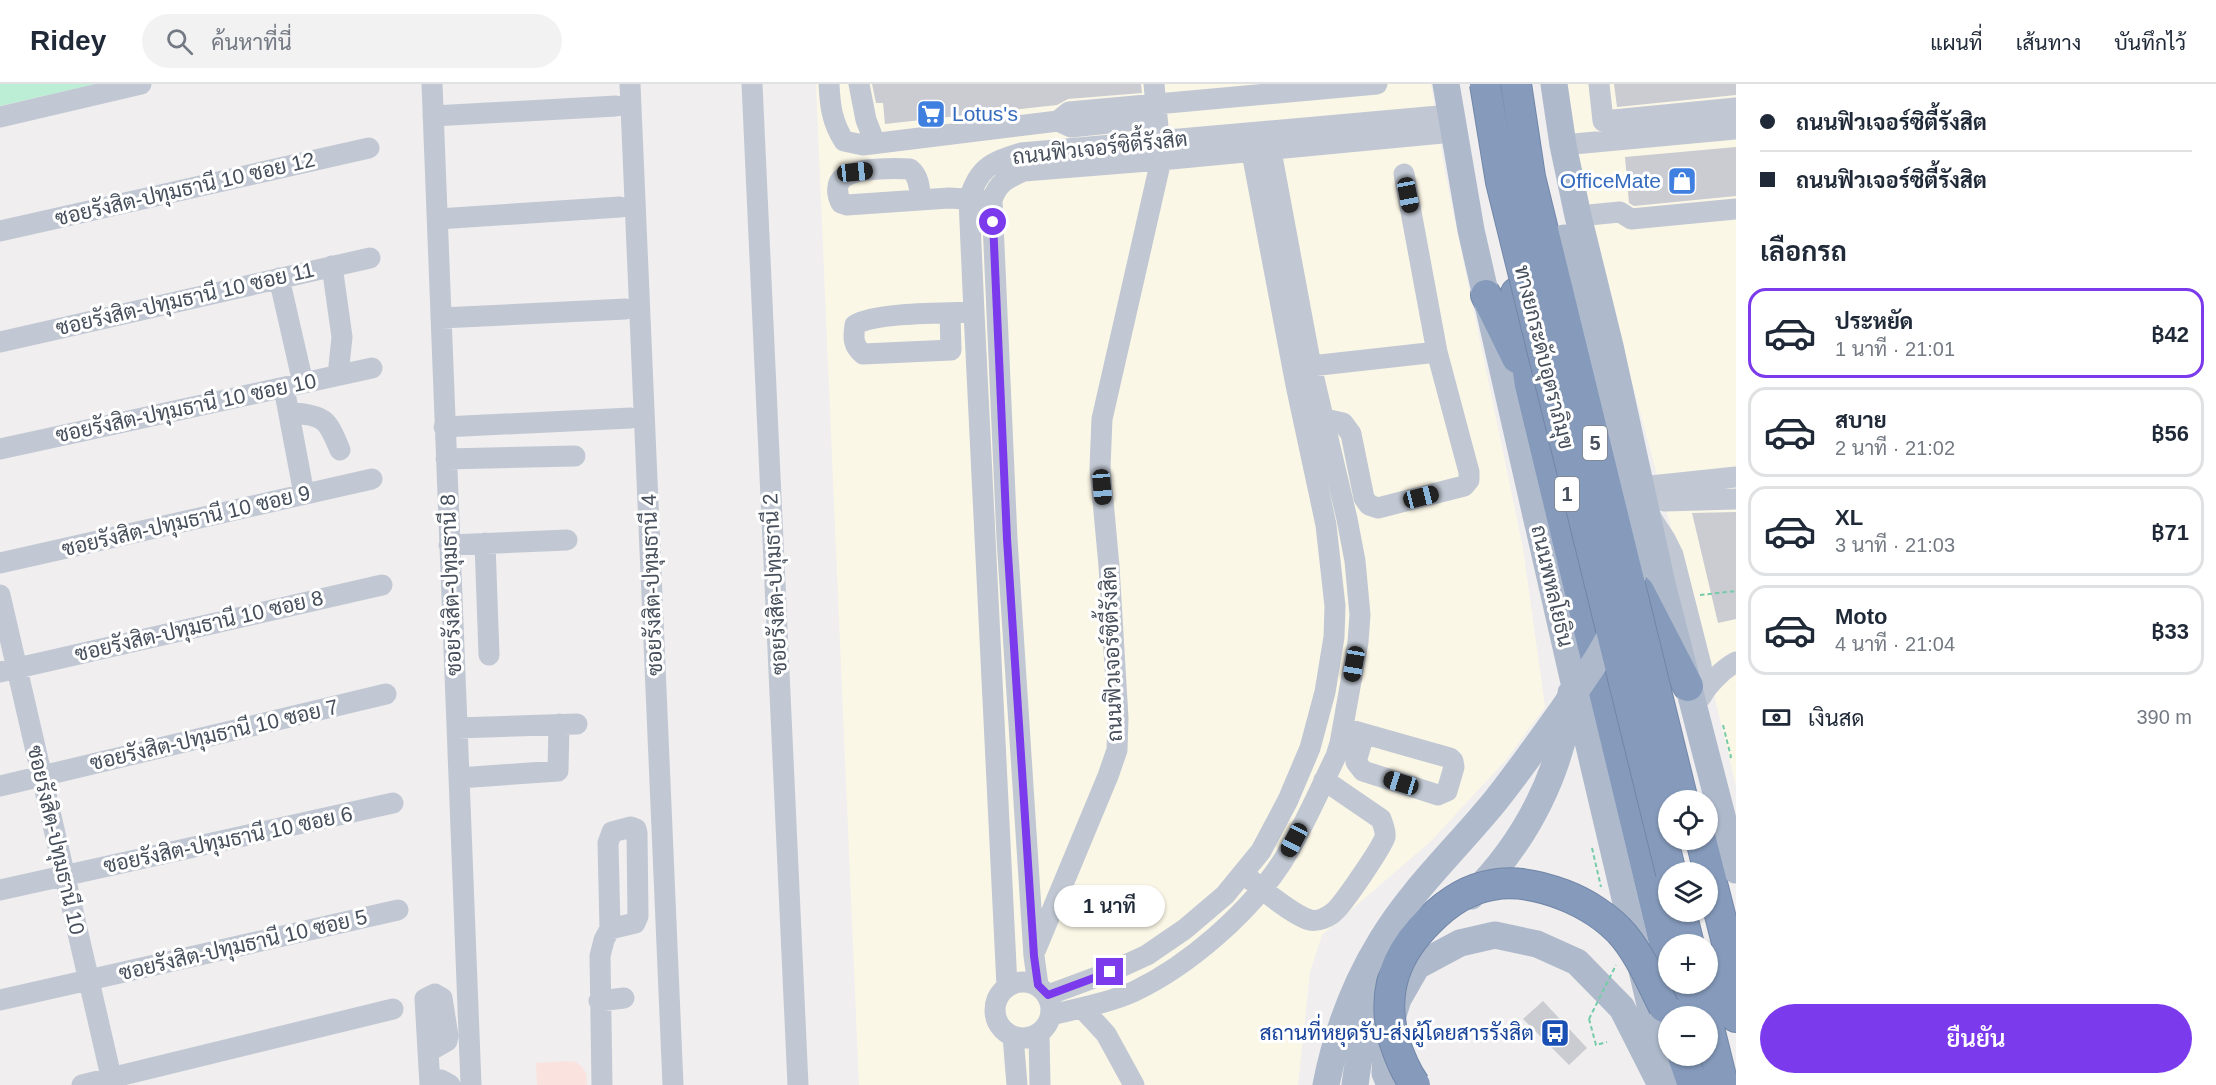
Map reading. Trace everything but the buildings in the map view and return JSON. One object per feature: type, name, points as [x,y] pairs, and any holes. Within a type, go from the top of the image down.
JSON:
[{"type":"highway","name":"ถนนพหลโยธิน","points":[[1474,84],[1485,169],[1658,862]]},
{"type":"highway","name":"ทางยกระดับอุตราภิมุข","points":[[1485,84],[1501,182],[1668,862]]},
{"type":"highway","name":"ทางยกระดับอุตราภิมุข","points":[[1516,84],[1530,177],[1680,790]]},
{"type":"highway","name":"1","points":[[1527,84],[1540,182],[1574,331],[1689,790]]},
{"type":"highway","points":[[1516,292],[1530,385],[1662,934]]},
{"type":"highway","points":[[1486,295],[1530,385]]},
{"type":"highway","points":[[1639,591],[1698,693]]},
{"type":"highway","points":[[1704,850],[1736,978]]},
{"type":"highway","points":[[1381,940],[1473,890],[1493,884],[1526,883],[1576,900],[1599,914],[1623,935],[1643,964],[1663,1006]]},
{"type":"highway","points":[[1415,1085],[1407,1074],[1395,1044],[1391,1027],[1389,992],[1402,954],[1417,932],[1448,902]]},
{"type":"highway","points":[[1713,922],[1736,1017]]},
{"type":"highway","points":[[1718,1064],[1723,1085]]},
{"type":"highway","points":[[1686,1066],[1693,1085]]},
{"type":"highway","points":[[1701,1066],[1711,1085]]},
{"type":"highway","points":[[1706,1066],[1711,1085]]},
{"type":"main road","name":"ถนนพหลโยธิน","points":[[1446,84],[1471,230],[1573,678],[1670,1085]]},
{"type":"main road","points":[[1538,84],[1549,158],[1571,227],[1698,693],[1736,870]]},
{"type":"main road","points":[[1326,1085],[1331,1058],[1348,1004],[1381,940],[1413,896],[1496,799],[1587,674],[1617,623],[1633,575],[1635,551],[1632,520],[1571,227],[1554,84]]},
{"type":"main road","points":[[1354,1085],[1370,1005],[1387,972],[1414,943],[1455,911],[1488,880],[1524,830],[1548,785],[1559,757],[1567,724],[1573,678]]},
{"type":"main road","points":[[1390,1085],[1385,1073],[1387,1035],[1398,999],[1418,966],[1460,943],[1495,935],[1538,944],[1577,962],[1622,1008],[1661,1085]]},
{"type":"street","points":[[0,117],[141,84]]},
{"type":"street","name":"ซอยรังสิต-ปทุมธานี 8","points":[[432,84],[471,1085]]},
{"type":"street","name":"ซอยรังสิต-ปทุมธานี 4","points":[[630,84],[673,1085]]},
{"type":"street","name":"ซอยรังสิต-ปทุมธานี 2","points":[[752,84],[798,1085]]},
{"type":"street","points":[[829,84],[834,127],[844,141],[863,145],[1058,121],[1071,127],[1156,102],[1377,84]]},
{"type":"street","points":[[859,84],[866,120],[875,143]]},
{"type":"street","points":[[1605,92],[1603,121],[1736,108]]},
{"type":"street","points":[[1156,102],[1161,151]]},
{"type":"street","points":[[433,116],[616,106]]},
{"type":"street","name":"ถนนฟิวเจอร์ซิตี้รังสิต","points":[[992,200],[998,186],[1007,178],[1024,171],[1161,151],[1452,123]]},
{"type":"street","points":[[1563,145],[1736,129]]},
{"type":"street","points":[[1259,141],[1325,419],[1355,561],[1360,615],[1358,642],[1344,728],[1346,759]]},
{"type":"street","points":[[1046,998],[1147,955],[1185,929],[1225,895],[1261,851],[1288,800],[1310,747],[1325,692],[1334,637],[1335,606],[1326,525],[1296,385],[1259,141]]},
{"type":"street","points":[[1615,153],[1736,142]]},
{"type":"street","name":"ซอยรังสิต-ปทุมธานี 10 ซอย 12","points":[[0,231],[369,148]]},
{"type":"street","name":"ถนนฟิวเจอร์ซิตี้รังสิต","points":[[1013,1036],[1000,1027],[994,1012],[997,997],[1007,986],[969,200],[982,171],[995,161],[1021,153],[1161,151]]},
{"type":"street","name":"ถนนฟิวเจอร์ซิตี้รังสิต","points":[[1034,956],[1117,750],[1118,718],[1109,566],[1100,468],[1102,419],[1161,151]]},
{"type":"street","points":[[1325,419],[1343,423],[1351,434],[1364,498],[1369,505],[1378,508],[1464,486],[1469,480],[1469,472],[1437,352],[1404,174]]},
{"type":"street","points":[[920,200],[992,200],[1007,539],[1034,956],[1046,998],[1049,1022],[1039,1033],[1022,1038],[1013,1036],[1017,1085]]},
{"type":"street","points":[[438,219],[620,207]]},
{"type":"street","points":[[1571,227],[1620,212],[1631,219],[1736,209]]},
{"type":"street","name":"ซอยรังสิต-ปทุมธานี 10 ซอย 11","points":[[0,342],[370,258]]},
{"type":"street","points":[[332,266],[342,337],[338,375]]},
{"type":"street","points":[[279,278],[294,386],[289,412],[304,494]]},
{"type":"street","points":[[441,318],[626,309]]},
{"type":"street","points":[[950,313],[974,312]]},
{"type":"street","points":[[1311,366],[1437,352]]},
{"type":"street","name":"ซอยรังสิต-ปทุมธานี 10 ซอย 10","points":[[0,449],[372,368]]},
{"type":"street","points":[[289,412],[325,419],[330,425],[339,450]]},
{"type":"street","points":[[444,427],[631,418]]},
{"type":"street","points":[[446,459],[574,456]]},
{"type":"street","points":[[1643,497],[1736,477]]},
{"type":"street","name":"ซอยรังสิต-ปทุมธานี 10 ซอย 9","points":[[0,563],[372,479]]},
{"type":"street","points":[[1643,497],[1664,501],[1736,499]]},
{"type":"street","points":[[1643,497],[1676,564],[1698,693],[1733,665]]},
{"type":"street","points":[[1326,525],[1347,519]]},
{"type":"street","points":[[985,540],[1007,539]]},
{"type":"street","points":[[449,545],[567,540]]},
{"type":"street","points":[[485,543],[489,655]]},
{"type":"street","name":"ซอยรังสิต-ปทุมธานี 10 ซอย 8","points":[[8,670],[382,585]]},
{"type":"street","name":"ซอยรังสิต-ปทุมธานี 10","points":[[0,595],[8,670],[41,777],[87,980],[113,1081]]},
{"type":"street","name":"ซอยรังสิต-ปทุมธานี 10 ซอย 7","points":[[0,786],[386,694]]},
{"type":"street","points":[[457,728],[568,724],[558,771],[459,778]]},
{"type":"street","points":[[1344,728],[1450,758],[1454,760],[1454,767],[1447,791],[1438,795],[1363,771],[1346,759]]},
{"type":"street","points":[[1007,986],[1023,981],[1046,998],[1082,1008],[1115,999],[1158,979],[1207,944],[1263,890],[1283,860],[1324,780],[1346,759],[1364,734]]},
{"type":"street","points":[[1243,873],[1263,890],[1310,920],[1323,919],[1335,912],[1379,850],[1385,837],[1385,829],[1381,819],[1324,780]]},
{"type":"street","name":"ซอยรังสิต-ปทุมธานี 10 ซอย 6","points":[[0,890],[393,803]]},
{"type":"street","name":"ซอยรังสิต-ปทุมธานี 10 ซอย 5","points":[[0,999],[398,910]]},
{"type":"street","points":[[602,1085],[600,956],[604,940],[610,929]]},
{"type":"street","points":[[599,1001],[624,998]]},
{"type":"street","points":[[1082,1008],[1106,1034],[1134,1085]]},
{"type":"street","points":[[82,1085],[113,1081],[393,1009]]},
{"type":"street","points":[[1039,1033],[1040,1085]]},
{"type":"street","points":[[1360,1047],[1368,1085]]},
{"type":"street","points":[[428,1052],[436,1083]]},
{"type":"path","points":[[1589,1019],[1596,1045],[1607,1042]]},
{"type":"shaded area","points":[[816,84],[1431,84],[1445,173],[1523,548],[1545,707],[1505,761],[1431,841],[1322,935],[1310,972],[1298,1085],[859,1085]]},
{"type":"shaded area","points":[[1563,84],[1736,84],[1736,786],[1700,636],[1607,288]]},
{"type":"shaded area","points":[[576,1062],[582,1067],[586,1073],[587,1085],[537,1085],[536,1063]]},
{"type":"green space","points":[[0,84],[96,84],[0,106]]},
{"type":"place","name":"Lotus's","points":[[931,114]]},
{"type":"place","name":"OfficeMate","points":[[1682,181]]},
{"type":"place","name":"สถานที่หยุดรับ-ส่งผู้โดยสารรังสิต","points":[[1555,1033]]},
{"type":"route","points":[[993,222],[1009,562],[1034,956],[1038,985],[1048,995],[1110,972]]}]
